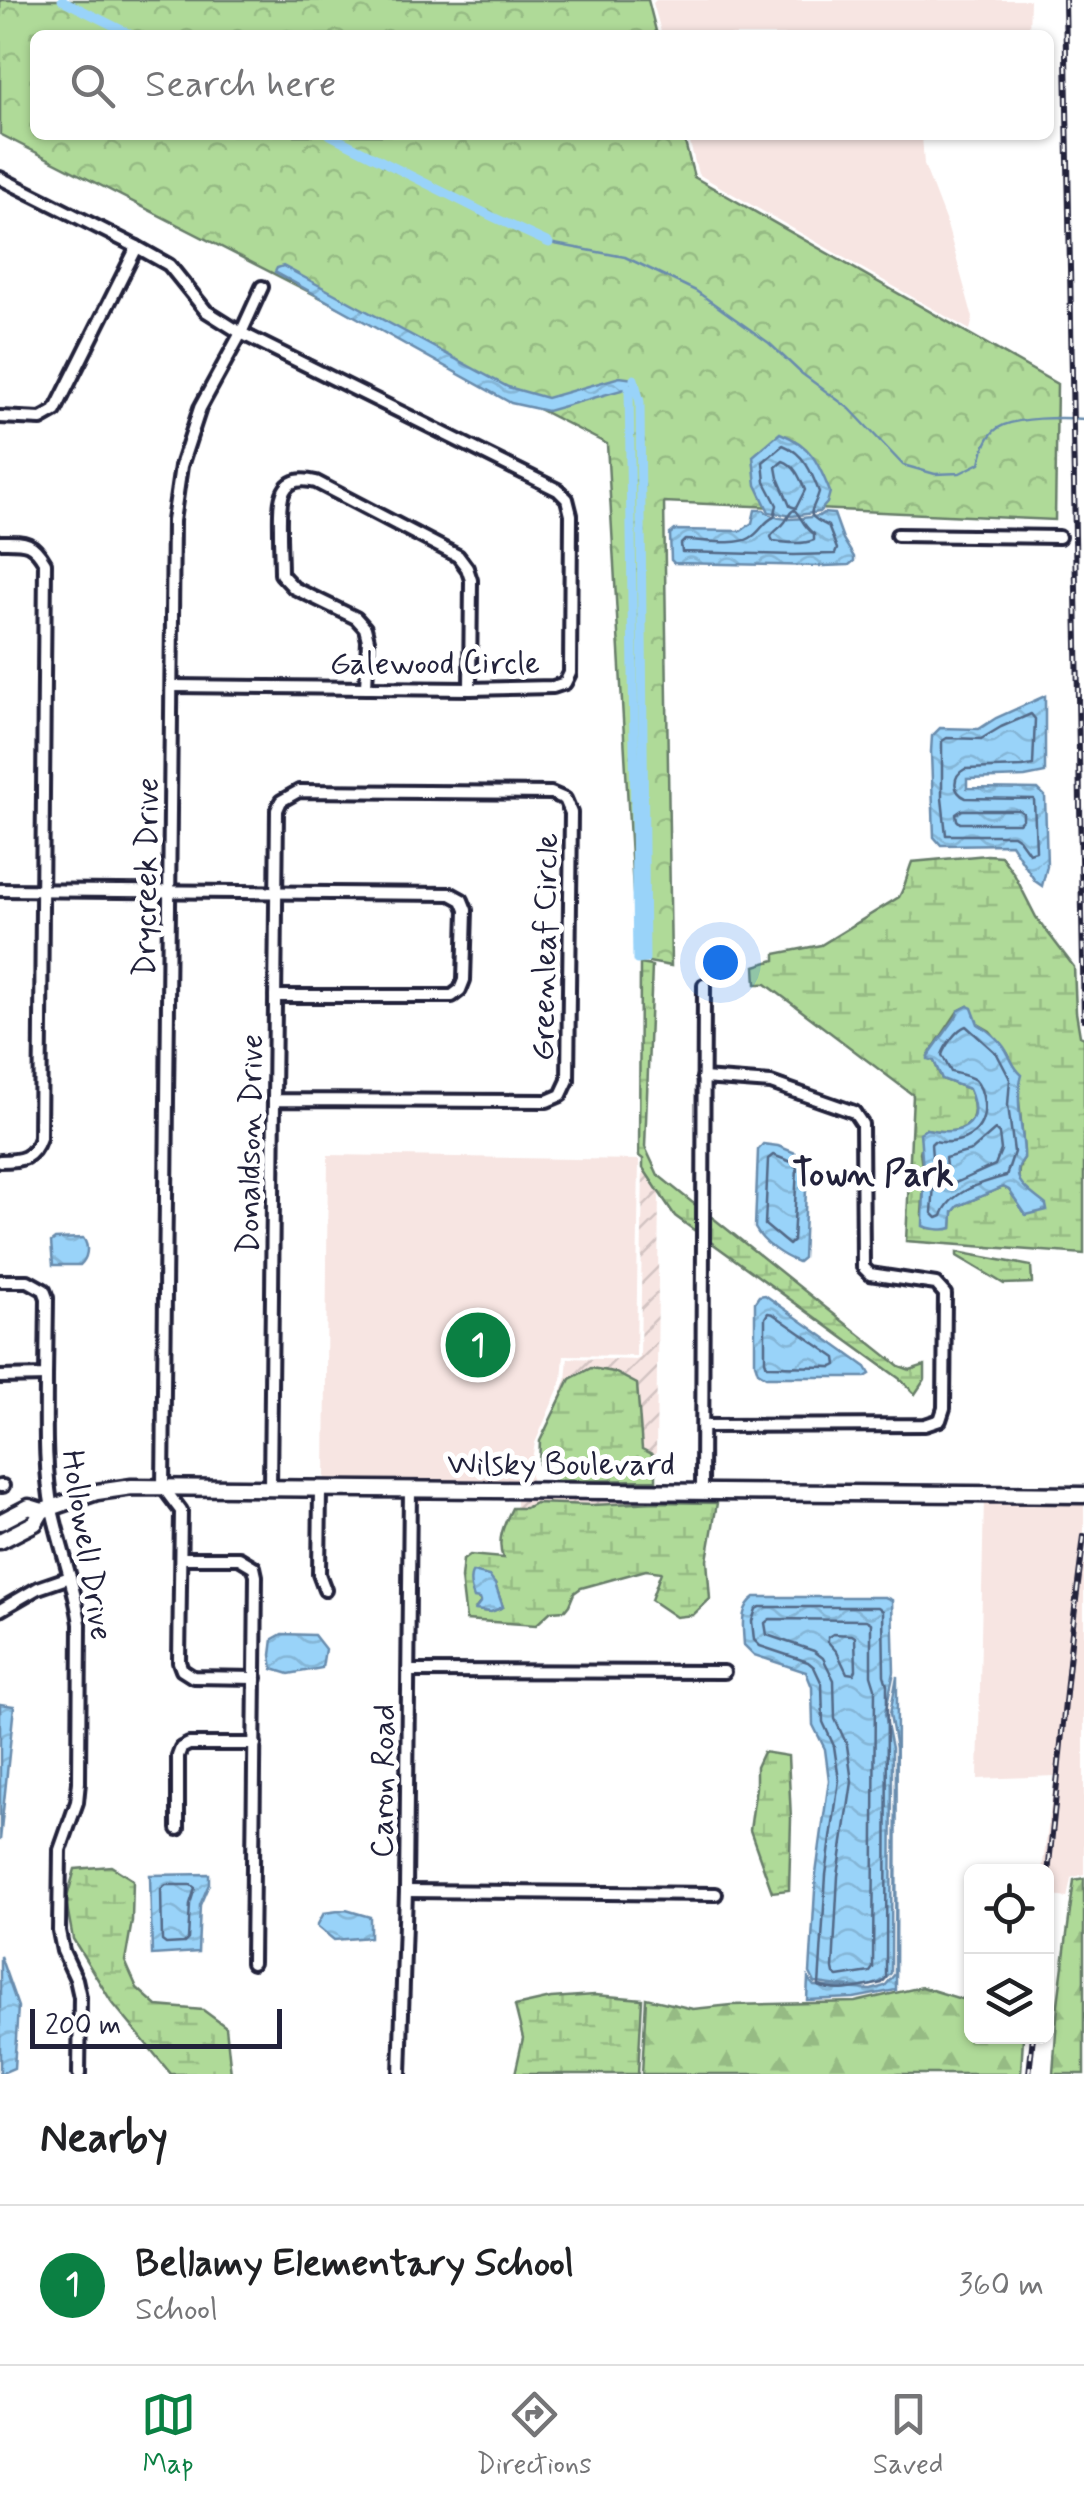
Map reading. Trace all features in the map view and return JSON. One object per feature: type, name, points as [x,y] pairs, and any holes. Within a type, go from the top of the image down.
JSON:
[{"type":"main road","name":"Wilsky Boulevard","points":[[0,1522],[29,1508],[47,1509],[106,1490],[163,1487],[1084,1495]]},
{"type":"main road","points":[[0,1541],[35,1523],[47,1509]]},
{"type":"street","points":[[0,178],[169,265],[206,310],[241,333]]},
{"type":"street","points":[[0,418],[42,419],[54,411],[137,246]]},
{"type":"street","name":"Drycreek Drive","points":[[163,1487],[174,521],[181,466],[200,408],[262,286]]},
{"type":"street","name":"Galewood Circle","points":[[172,686],[553,687],[565,683],[570,673],[572,515],[567,499],[558,490],[241,333]]},
{"type":"street","points":[[366,688],[365,628],[356,618],[294,588],[281,574],[280,498],[288,484],[303,479],[316,482],[458,556],[471,580],[470,689]]},
{"type":"street","points":[[897,535],[1058,537]]},
{"type":"street","points":[[0,542],[23,542],[37,548],[45,562],[40,1138],[36,1150],[28,1157],[0,1161]]},
{"type":"street","name":"Greenleaf Circle","points":[[274,1100],[547,1102],[561,1095],[568,1080],[571,813],[565,799],[550,793],[300,791],[281,800]]},
{"type":"street","name":"Donaldson Drive","points":[[270,1488],[277,810],[281,800]]},
{"type":"street","points":[[0,890],[451,894],[462,900],[466,910],[464,980],[452,996],[275,996]]},
{"type":"street","points":[[702,1491],[704,985]]},
{"type":"street","points":[[702,1078],[771,1083],[854,1112],[862,1124],[864,1267],[870,1274],[936,1284],[946,1294],[944,1408],[940,1420],[925,1425],[704,1426]]},
{"type":"street","name":"Hollowell Drive","points":[[0,1281],[28,1280],[44,1290],[47,1298],[47,1509],[77,1600],[80,1624],[80,1782],[60,1850],[59,1931],[80,1997],[79,2074]]},
{"type":"street","points":[[0,1376],[46,1376]]},
{"type":"street","points":[[163,1487],[181,1510],[182,1670],[192,1677],[256,1678]]},
{"type":"street","points":[[320,1489],[318,1574],[325,1590]]},
{"type":"street","name":"Caron Road","points":[[400,2074],[410,1490]]},
{"type":"street","points":[[181,1558],[239,1558],[254,1568],[256,1576],[252,1963]]},
{"type":"street","points":[[0,1610],[38,1588],[70,1577]]},
{"type":"street","points":[[409,1671],[724,1672]]},
{"type":"street","points":[[178,1829],[181,1748],[189,1744],[255,1744]]},
{"type":"street","points":[[406,1892],[716,1894]]},
{"type":"shaded area","points":[[1030,0],[1029,30],[661,30],[653,3]]},
{"type":"shaded area","points":[[689,140],[922,140],[924,165],[947,225],[973,318],[970,330],[698,174]]},
{"type":"shaded area","points":[[328,1155],[639,1160],[636,1356],[564,1355],[562,1380],[535,1443],[531,1484],[325,1482]]},
{"type":"shaded area","points":[[643,1168],[659,1192],[656,1456],[642,1450],[637,1384],[570,1379],[554,1411],[566,1381],[568,1358],[640,1358]]},
{"type":"shaded area","points":[[415,1494],[656,1495],[656,1502],[535,1503],[516,1508],[516,1497],[424,1499],[415,1506]]},
{"type":"shaded area","points":[[984,1498],[1084,1499],[1084,1874],[1071,1878],[1067,1898],[1054,1896],[1054,1864],[1043,1864],[1055,1776],[978,1779]]},
{"type":"green space","points":[[0,0],[648,0],[656,30],[30,30],[30,140],[684,140],[694,177],[1057,384],[1055,520],[664,502],[671,966],[637,960],[607,444],[0,134]]},
{"type":"green space","points":[[1001,856],[1036,917],[1074,967],[1076,1012],[1080,1036],[1084,1038],[1084,1254],[906,1241],[913,1095],[766,984],[756,984],[755,966],[775,960],[775,954],[821,945],[899,897],[912,862]],"holes":[[[968,1006],[978,1024],[990,1031],[1016,1071],[1024,1151],[1019,1178],[1026,1214],[1003,1187],[958,1206],[953,1212],[952,1228],[927,1228],[922,1214],[924,1182],[920,1152],[926,1129],[958,1130],[971,1121],[974,1113],[969,1089],[942,1079],[928,1056],[958,1011]]]},
{"type":"green space","points":[[640,964],[652,966],[645,1147],[658,1175],[698,1207],[698,1233],[675,1216],[639,1156]]},
{"type":"green space","points":[[708,1214],[899,1366],[910,1370],[925,1365],[925,1379],[915,1394],[900,1379],[708,1240]]},
{"type":"green space","points":[[957,1252],[1031,1266],[1032,1283],[1004,1284],[957,1256]]},
{"type":"green space","points":[[591,1368],[614,1372],[637,1384],[642,1449],[656,1456],[656,1480],[556,1481],[539,1464],[540,1441],[570,1379]]},
{"type":"green space","points":[[535,1503],[717,1503],[707,1560],[710,1599],[693,1615],[676,1617],[651,1600],[661,1572],[646,1570],[581,1588],[565,1610],[551,1611],[536,1625],[466,1620],[463,1560],[470,1555],[503,1558],[501,1539],[512,1508]],"holes":[[[484,1575],[495,1584],[503,1607],[489,1612],[476,1608],[481,1602],[472,1583]]]},
{"type":"green space","points":[[763,1752],[788,1756],[789,1890],[772,1892],[750,1830],[756,1767]]},
{"type":"green space","points":[[111,1866],[133,1880],[132,1921],[125,1961],[137,1988],[157,2006],[203,2010],[226,2027],[231,2074],[171,2074],[111,2001],[73,1939],[66,1901],[75,1869]]},
{"type":"green space","points":[[1084,1878],[1084,2074],[1053,2074],[1074,1880]]},
{"type":"green space","points":[[922,1987],[964,1998],[964,2044],[1023,2044],[1021,2074],[642,2074],[646,1998],[693,2009],[855,2002]]},
{"type":"green space","points":[[595,1995],[642,1999],[638,2074],[515,2074],[523,2038],[515,2006],[551,1998]]},
{"type":"water","points":[[283,266],[508,387],[547,398],[620,377],[634,379],[629,388],[547,411],[511,403],[275,272]]},
{"type":"water","points":[[780,433],[806,449],[821,472],[830,492],[819,512],[792,516],[769,512],[756,485],[753,456]]},
{"type":"water","points":[[755,510],[790,519],[834,514],[854,561],[849,565],[823,566],[671,560],[670,534],[675,530],[741,531],[752,523]]},
{"type":"water","points":[[1045,696],[1045,773],[967,779],[967,788],[1038,789],[1045,796],[1047,866],[1042,886],[1011,844],[941,845],[934,837],[931,752],[932,736],[940,728],[979,729]]},
{"type":"water","points":[[968,1006],[978,1024],[999,1041],[1022,1075],[1019,1106],[1024,1158],[1019,1166],[1019,1179],[1047,1210],[1026,1215],[1003,1187],[958,1206],[953,1212],[952,1228],[933,1229],[923,1226],[920,1133],[926,1129],[959,1130],[972,1121],[974,1113],[969,1089],[942,1079],[928,1056],[958,1011]]},
{"type":"water","points":[[763,1144],[803,1156],[807,1166],[803,1258],[798,1262],[774,1248],[755,1228],[758,1150]]},
{"type":"water","points":[[83,1238],[87,1253],[80,1265],[53,1265],[51,1242]]},
{"type":"water","points":[[765,1295],[866,1367],[870,1374],[766,1377],[758,1372],[755,1302]]},
{"type":"water","points":[[473,1572],[489,1576],[503,1607],[491,1612],[475,1610],[481,1602],[472,1592]]},
{"type":"water","points":[[755,1597],[892,1600],[894,1672],[885,1714],[892,1748],[891,1973],[875,1984],[856,1987],[815,1983],[810,1973],[816,1874],[829,1780],[825,1749],[813,1725],[812,1687],[806,1672],[754,1655],[744,1645],[744,1612]]},
{"type":"water","points":[[282,1634],[314,1635],[325,1649],[322,1668],[289,1674],[273,1669],[273,1639]]},
{"type":"water","points":[[897,1676],[896,1990],[854,1998],[807,2000],[808,1978],[814,1986],[871,1990],[885,1986],[895,1974],[896,1748],[890,1714]]},
{"type":"water","points":[[0,1704],[14,1706],[0,1840]]},
{"type":"water","points":[[209,1874],[200,1905],[198,1952],[152,1955],[150,1875]]},
{"type":"water","points":[[346,1910],[370,1917],[370,1937],[334,1940],[317,1926],[324,1913]]},
{"type":"water","points":[[0,1956],[18,2007],[14,2068],[2,2073],[0,2073]]},
{"type":"waterway","points":[[62,0],[122,30]]},
{"type":"waterway","points":[[340,140],[549,243]]},
{"type":"waterway","points":[[549,243],[625,257],[696,291],[769,343],[801,373],[850,409],[903,465],[935,474],[960,473],[980,463],[991,435],[1006,424],[1084,419]]},
{"type":"waterway","points":[[629,388],[637,960],[645,959],[640,402],[634,379]]},
{"type":"railway","points":[[1065,0],[1084,1019]]},
{"type":"railway","points":[[1049,1864],[1084,1536]]},
{"type":"railway","points":[[1029,2074],[1032,2044]]},
{"type":"place","name":"Bellamy Elementary School","points":[[478,1345]]},
{"type":"district","name":"Town Park","points":[[873,1173]]}]
